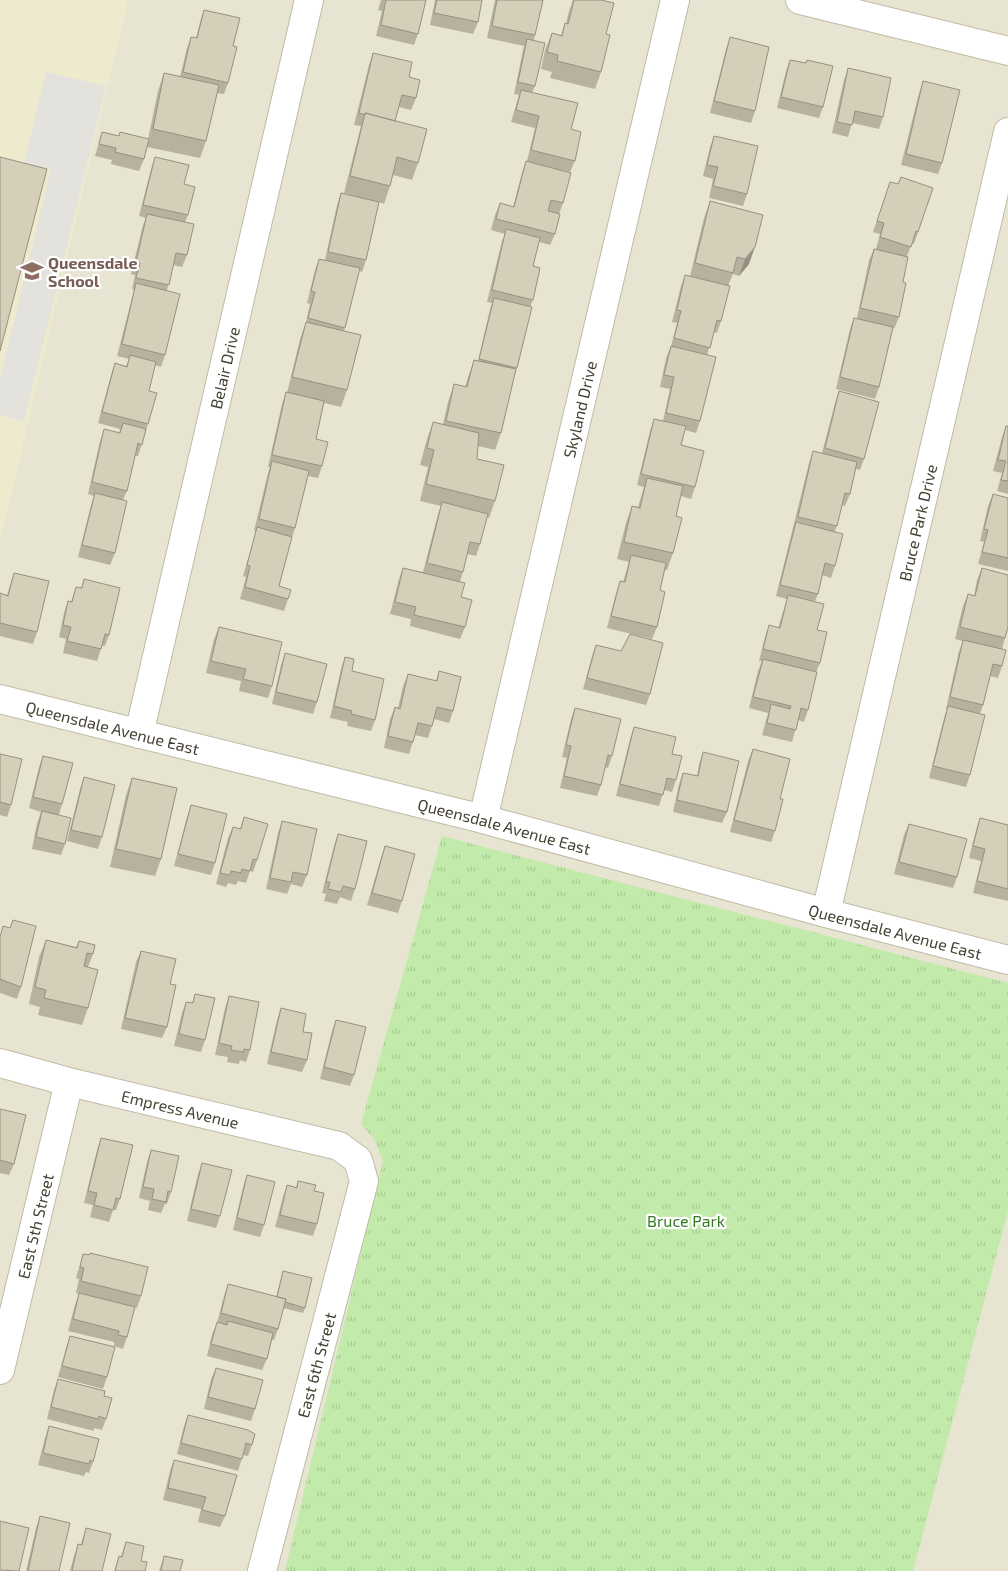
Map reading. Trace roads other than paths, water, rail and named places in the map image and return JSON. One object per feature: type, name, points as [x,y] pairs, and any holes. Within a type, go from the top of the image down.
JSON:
[{"type":"street","name":"Belair Drive","points":[[139,734],[309,0]]},
{"type":"street","name":"Skyland Drive","points":[[483,819],[675,0]]},
{"type":"street","points":[[812,1],[1008,52]]},
{"type":"street","name":"Bruce Park Drive","points":[[826,913],[1008,132]]},
{"type":"street","name":"Queensdale Avenue East","points":[[0,699],[483,819],[826,913],[1008,960]]},
{"type":"street","name":"Empress Avenue","points":[[0,1063],[69,1082],[339,1146],[358,1160]]},
{"type":"street","name":"East 5th Street","points":[[0,1370],[69,1082]]},
{"type":"street","name":"East 6th Street","points":[[262,1571],[364,1181],[358,1160]]},
{"type":"place","name":"Queensdale School","points":[[32,271]]},
{"type":"park label","name":"Bruce Park","points":[[686,1220]]}]
